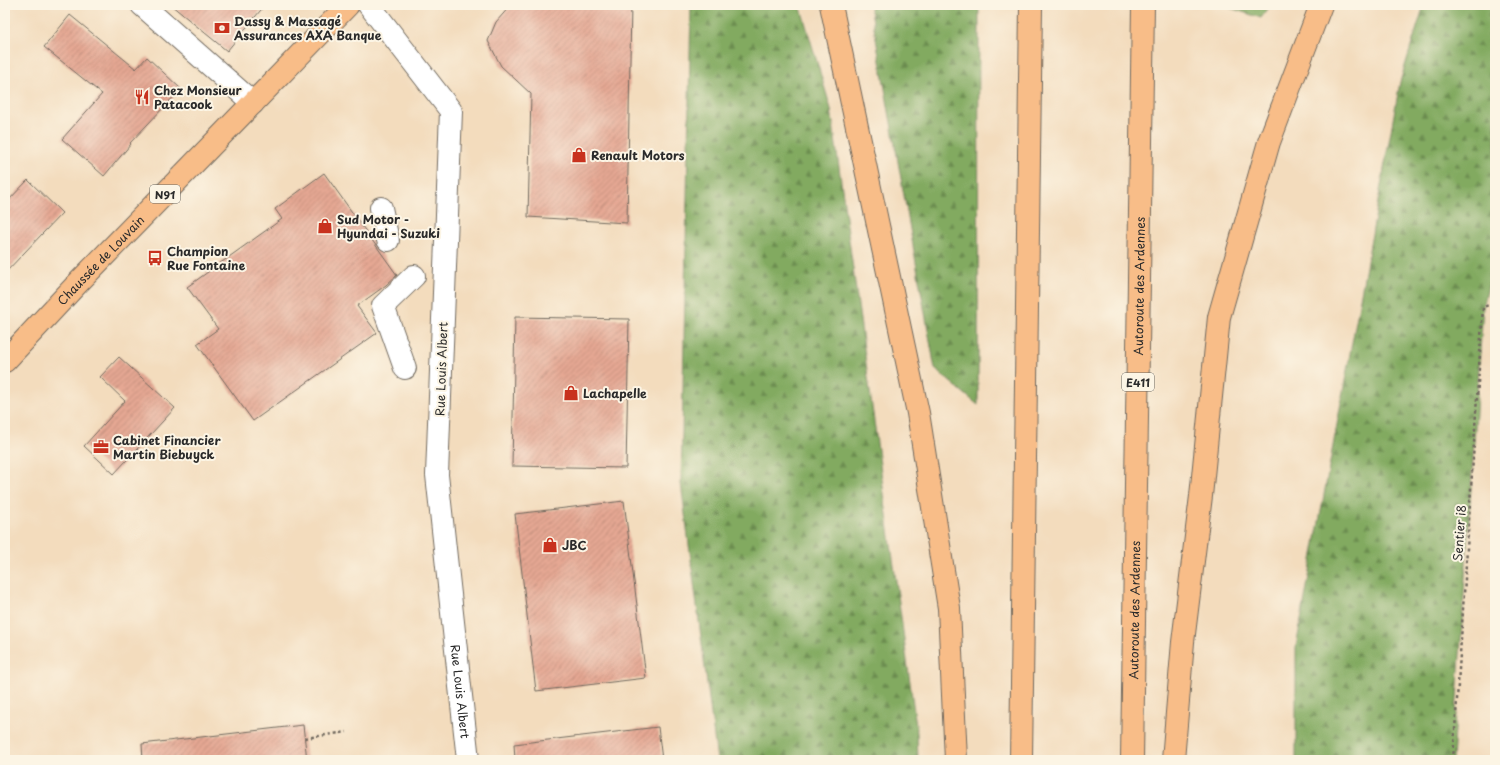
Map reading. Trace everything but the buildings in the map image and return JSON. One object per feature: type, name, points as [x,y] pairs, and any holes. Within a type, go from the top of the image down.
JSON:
[{"type":"main road","name":"Chaussée de Louvain","points":[[5,362],[76,285],[348,5]]},
{"type":"main road","points":[[831,5],[918,413],[949,608],[956,760]]},
{"type":"main road","points":[[1021,760],[1031,5]]},
{"type":"main road","name":"Autoroute des Ardennes","points":[[1132,760],[1143,5]]},
{"type":"main road","points":[[1173,760],[1183,642],[1201,496],[1219,317],[1269,142],[1321,5]]},
{"type":"street","points":[[142,5],[253,104]]},
{"type":"street","name":"Rue Louis Albert","points":[[369,5],[451,111],[437,475],[468,760]]},
{"type":"street","points":[[381,208],[388,240]]},
{"type":"street","points":[[405,368],[383,306],[414,276]]},
{"type":"path","name":"Sentier i8","points":[[1453,760],[1483,307],[1495,302]]},
{"type":"path","points":[[305,738],[347,732]]},
{"type":"green space","points":[[691,5],[800,5],[831,109],[917,733],[918,760],[717,760],[681,483]]},
{"type":"green space","points":[[870,5],[979,5],[978,405],[935,369]]},
{"type":"green space","points":[[1221,5],[1271,5],[1261,18]]},
{"type":"green space","points":[[1424,5],[1495,5],[1495,259],[1483,307],[1453,760],[1296,760],[1296,647],[1400,82]]},
{"type":"place","name":"Dassy & Massagé Assurances AXA Banque","points":[[222,28]]},
{"type":"place","name":"Chez Monsieur Patacook","points":[[142,97]]},
{"type":"place","name":"Renault Motors","points":[[579,155]]},
{"type":"place","name":"Sud Motor - Hyundai - Suzuki","points":[[325,226]]},
{"type":"place","name":"Champion Rue Fontaine","points":[[155,258]]},
{"type":"place","name":"Lachapelle","points":[[571,393]]},
{"type":"place","name":"Cabinet Financier Martin Biebuyck","points":[[101,447]]},
{"type":"place","name":"JBC","points":[[550,545]]}]
